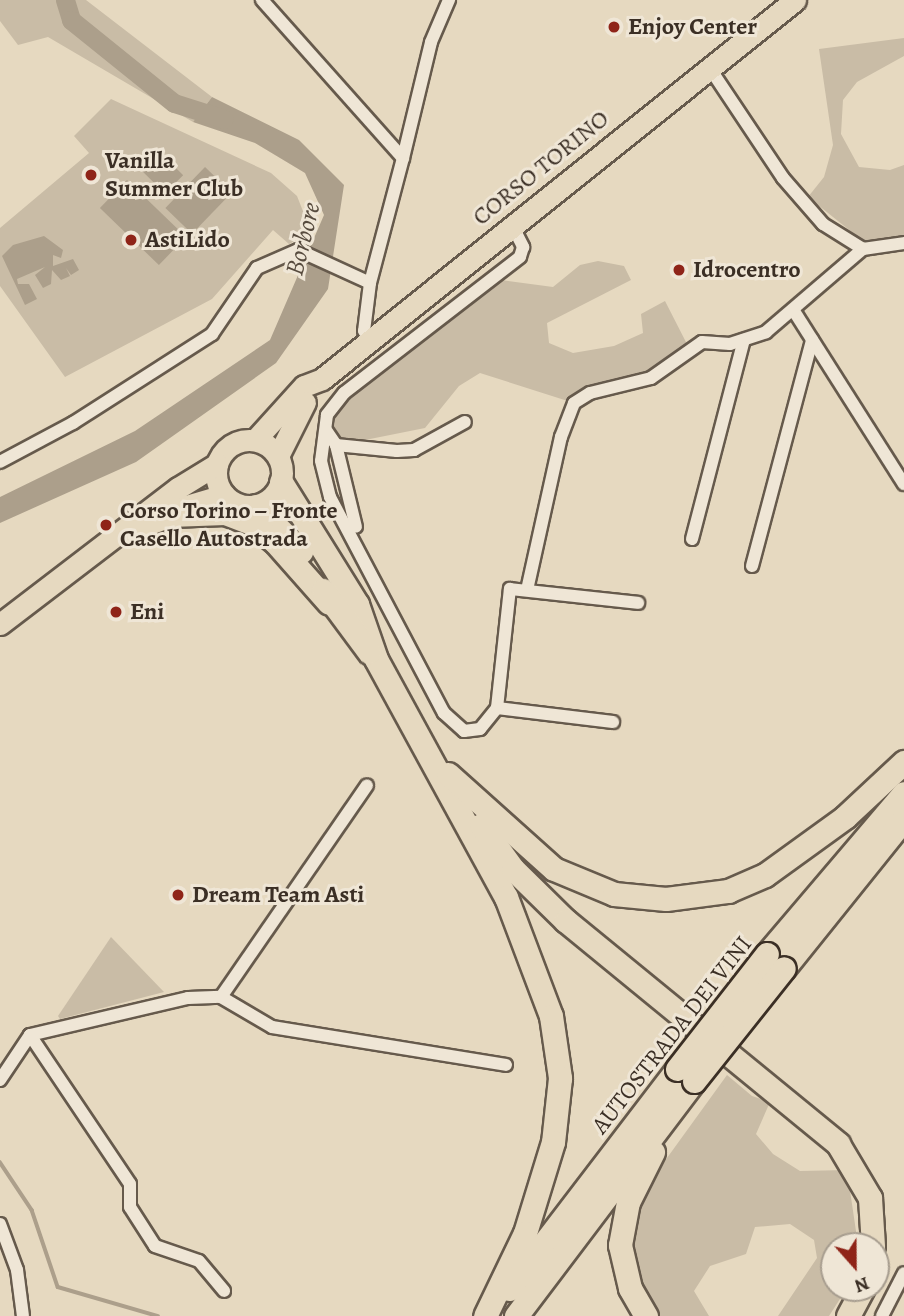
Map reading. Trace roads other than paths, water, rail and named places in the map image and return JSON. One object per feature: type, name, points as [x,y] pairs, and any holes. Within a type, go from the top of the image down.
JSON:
[{"type":"highway","points":[[281,482],[357,604],[376,659],[433,760],[525,936],[551,1017],[560,1077],[559,1117],[536,1204],[485,1316]]},
{"type":"highway","points":[[256,506],[292,537],[329,603]]},
{"type":"highway","points":[[123,533],[170,514],[225,513],[251,523],[275,542],[376,659]]},
{"type":"highway","points":[[433,760],[554,869],[614,894],[650,899],[728,891],[765,875],[845,817],[904,762]]},
{"type":"highway","points":[[433,760],[513,869],[550,907],[838,1144],[870,1198],[872,1232]]},
{"type":"highway","name":"AUTOSTRADA DEI VINI","points":[[491,1316],[686,1075],[904,793]]},
{"type":"highway","name":"AUTOSTRADA DEI VINI","points":[[775,961],[904,819]]},
{"type":"highway","points":[[646,1316],[629,1288],[620,1245],[628,1202],[686,1075]]},
{"type":"highway","name":"AUTOSTRADA DEI VINI","points":[[516,1316],[686,1075]]},
{"type":"main road","name":"CORSO TORINO","points":[[281,482],[278,456],[292,423],[322,379],[370,337],[794,0]]},
{"type":"main road","name":"CORSO TORINO","points":[[0,624],[123,533],[177,488],[217,464],[228,448],[255,440],[300,389],[322,379]]},
{"type":"main road","points":[[255,440],[278,456]]},
{"type":"main road","points":[[217,464],[224,495],[239,505],[256,506],[272,497],[281,482]]},
{"type":"main road","name":"CORSO TORINO","points":[[123,533],[169,509],[224,495]]},
{"type":"street","points":[[262,0],[403,158]]},
{"type":"street","points":[[370,337],[365,331],[370,283],[431,43],[449,0]]},
{"type":"street","points":[[709,67],[802,203],[863,248]]},
{"type":"street","points":[[512,225],[523,247],[520,257],[344,393],[327,415],[321,461],[330,497],[444,713],[464,731],[486,724],[497,709],[510,589],[638,603]]},
{"type":"street","points":[[527,590],[561,438],[574,403],[590,393],[651,378],[702,342],[744,341],[782,324],[863,248],[904,243]]},
{"type":"street","points":[[0,462],[73,424],[212,334],[257,268],[298,250],[370,283]]},
{"type":"street","points":[[794,311],[904,484]]},
{"type":"street","points":[[752,566],[812,340]]},
{"type":"street","points":[[692,539],[744,341]]},
{"type":"street","points":[[336,446],[414,450],[466,422]]},
{"type":"street","points":[[326,430],[336,446],[356,527]]},
{"type":"street","points":[[497,709],[613,722]]},
{"type":"street","points":[[222,998],[367,785]]},
{"type":"street","points":[[0,1080],[30,1035],[188,998],[222,998],[272,1027],[506,1065]]},
{"type":"street","points":[[30,1035],[130,1184],[130,1207],[155,1246],[199,1261],[225,1291]]},
{"type":"street","points":[[0,1224],[17,1270],[23,1316]]},
{"type":"street","points":[[882,1316],[904,1273]]},
{"type":"waterway","name":"Borbore","points":[[65,0],[71,20],[174,103],[224,119]]},
{"type":"waterway","points":[[0,1162],[32,1210],[58,1287],[158,1316]]},
{"type":"place","name":"Enjoy Center","points":[[614,27]]},
{"type":"place","name":"Vanilla Summer Club","points":[[91,175]]},
{"type":"place","name":"AstiLido","points":[[131,240]]},
{"type":"place","name":"Idrocentro","points":[[679,270]]},
{"type":"place","name":"Corso Torino – Fronte Casello Autostrada","points":[[106,525]]},
{"type":"place","name":"Eni","points":[[116,612]]},
{"type":"place","name":"Dream Team Asti","points":[[178,895]]}]
